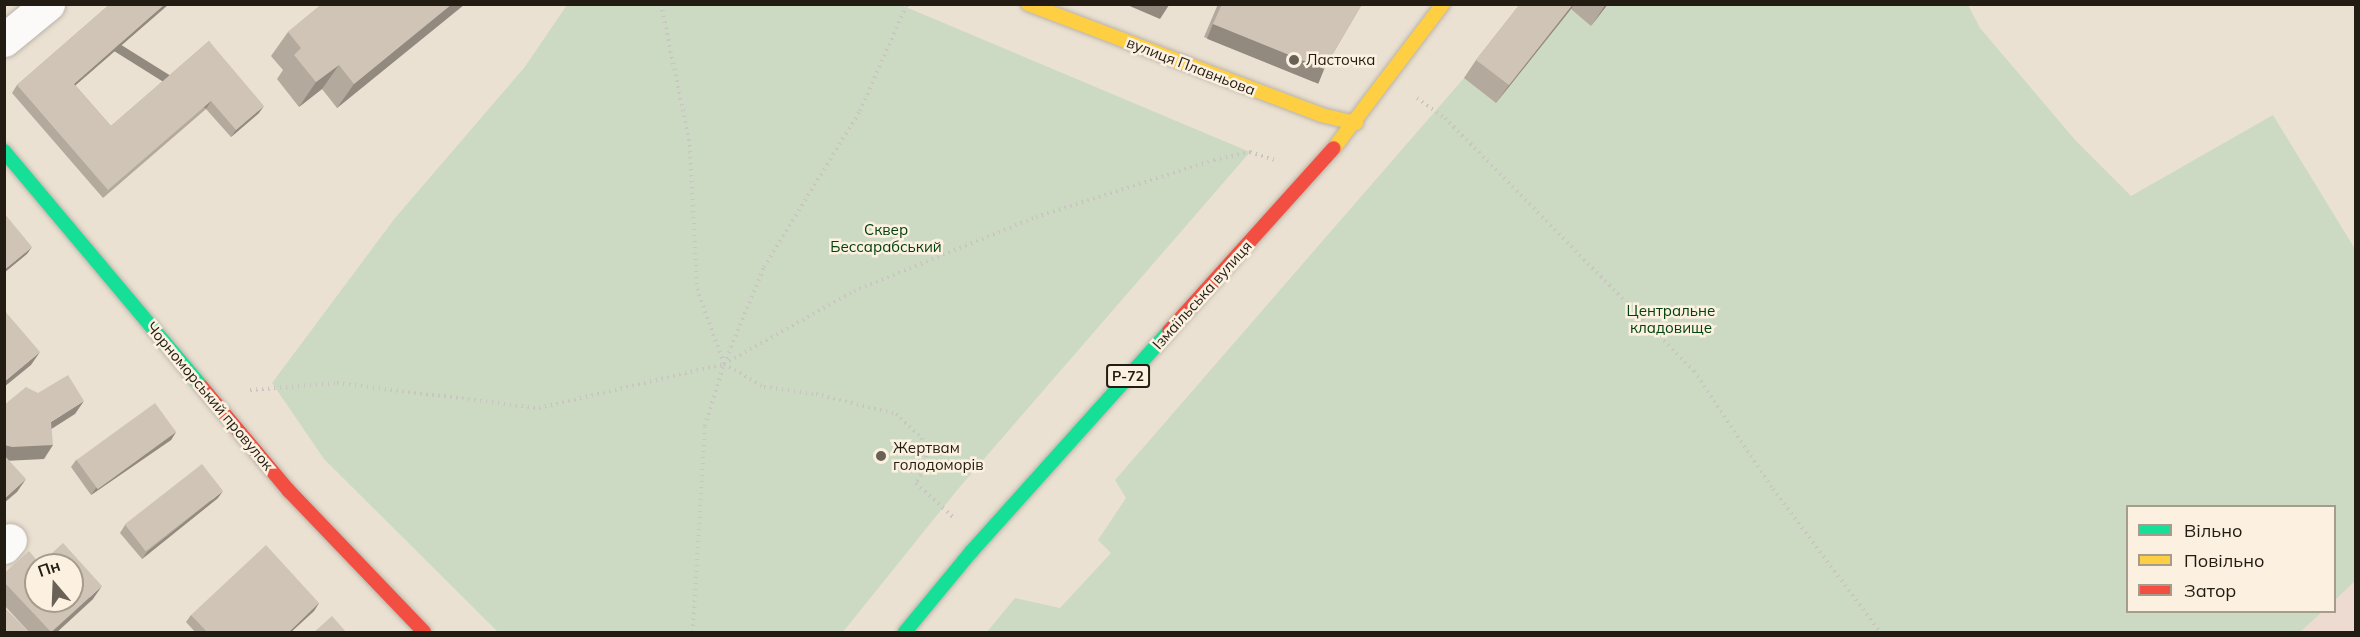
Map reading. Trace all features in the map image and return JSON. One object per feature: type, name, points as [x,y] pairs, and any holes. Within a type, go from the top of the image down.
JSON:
[{"type":"street","points":[[4,40],[48,4]]},
{"type":"street","name":"вулиця Плавньова","points":[[1028,4],[1321,115],[1356,123]]},
{"type":"street","name":"Ізмаїльська вулиця","points":[[905,633],[980,541],[1356,123],[1443,4]]},
{"type":"street","name":"Чорноморський провулок","points":[[4,151],[289,491],[424,633]]},
{"type":"path","points":[[661,4],[690,146],[697,289],[724,364],[764,387],[816,394],[896,414],[922,438],[928,465],[916,483],[980,541]]},
{"type":"path","points":[[693,633],[705,426],[724,364],[764,267],[860,111],[907,4]]},
{"type":"path","points":[[1390,77],[1445,118],[1694,371],[1773,489],[1880,633]]},
{"type":"path","points":[[208,394],[337,383],[538,408],[724,364],[854,291],[1036,218],[1214,160],[1250,152],[1278,162],[1303,181]]},
{"type":"shaded area","points":[[2355,581],[2355,632],[2300,632],[2321,613],[2336,613],[2336,599]]},
{"type":"green space","name":"Сквер Бессарабський","points":[[567,5],[901,5],[1250,152],[958,489],[843,632],[498,632],[324,459],[272,383],[395,218],[524,68]]},
{"type":"green space","name":"Центральне кладовище","points":[[1522,5],[1968,5],[1980,28],[2076,141],[2131,196],[2273,115],[2355,249],[2355,581],[2336,599],[2336,505],[2126,505],[2126,613],[2321,613],[2300,632],[987,632],[1015,598],[1060,608],[1111,553],[1098,540],[1126,498],[1115,480],[1464,78]]},
{"type":"building","points":[[110,4],[165,4],[74,84],[111,126],[209,41],[264,106],[236,130],[211,101],[108,190],[17,85]]},
{"type":"building","points":[[322,4],[452,4],[354,84],[339,65],[316,82],[294,55],[301,48],[288,32]]},
{"type":"building","name":"Ласточка","points":[[1222,4],[1362,4],[1324,69],[1213,24]]},
{"type":"building","points":[[1520,4],[1573,4],[1509,85],[1476,60]]},
{"type":"building","points":[[4,213],[32,247],[4,270]]},
{"type":"building","points":[[4,310],[40,352],[4,382]]},
{"type":"building","points":[[68,375],[84,401],[51,422],[53,445],[12,447],[4,445],[4,405],[26,387],[38,393]]},
{"type":"building","points":[[155,403],[176,432],[98,489],[77,460]]},
{"type":"building","points":[[4,455],[26,479],[4,499]]},
{"type":"building","points":[[202,464],[223,491],[146,551],[125,524]]},
{"type":"building","points":[[63,543],[72,553],[52,553]]},
{"type":"building","points":[[266,545],[319,603],[288,633],[208,633],[191,615]]},
{"type":"building","points":[[24,555],[24,603],[4,582],[4,573]]},
{"type":"building","points":[[84,566],[102,586],[84,602]]},
{"type":"building","points":[[4,607],[30,633],[4,633]]},
{"type":"building","points":[[33,613],[72,613],[51,632]]},
{"type":"building","points":[[332,616],[347,633],[313,633]]},
{"type":"traffic: fast","points":[[4,151],[202,387]]},
{"type":"traffic: fast","points":[[905,632],[971,552],[1169,331]]},
{"type":"traffic: slow","points":[[1028,4],[1321,115],[1356,123]]},
{"type":"traffic: slow","points":[[1334,148],[1443,4]]},
{"type":"traffic: jam","points":[[1169,331],[1334,148]]},
{"type":"traffic: jam","points":[[202,387],[289,491],[424,632]]},
{"type":"place","name":"Ласточка","points":[[1294,60]]},
{"type":"place","name":"Жертвам голодоморів","points":[[881,456]]}]
